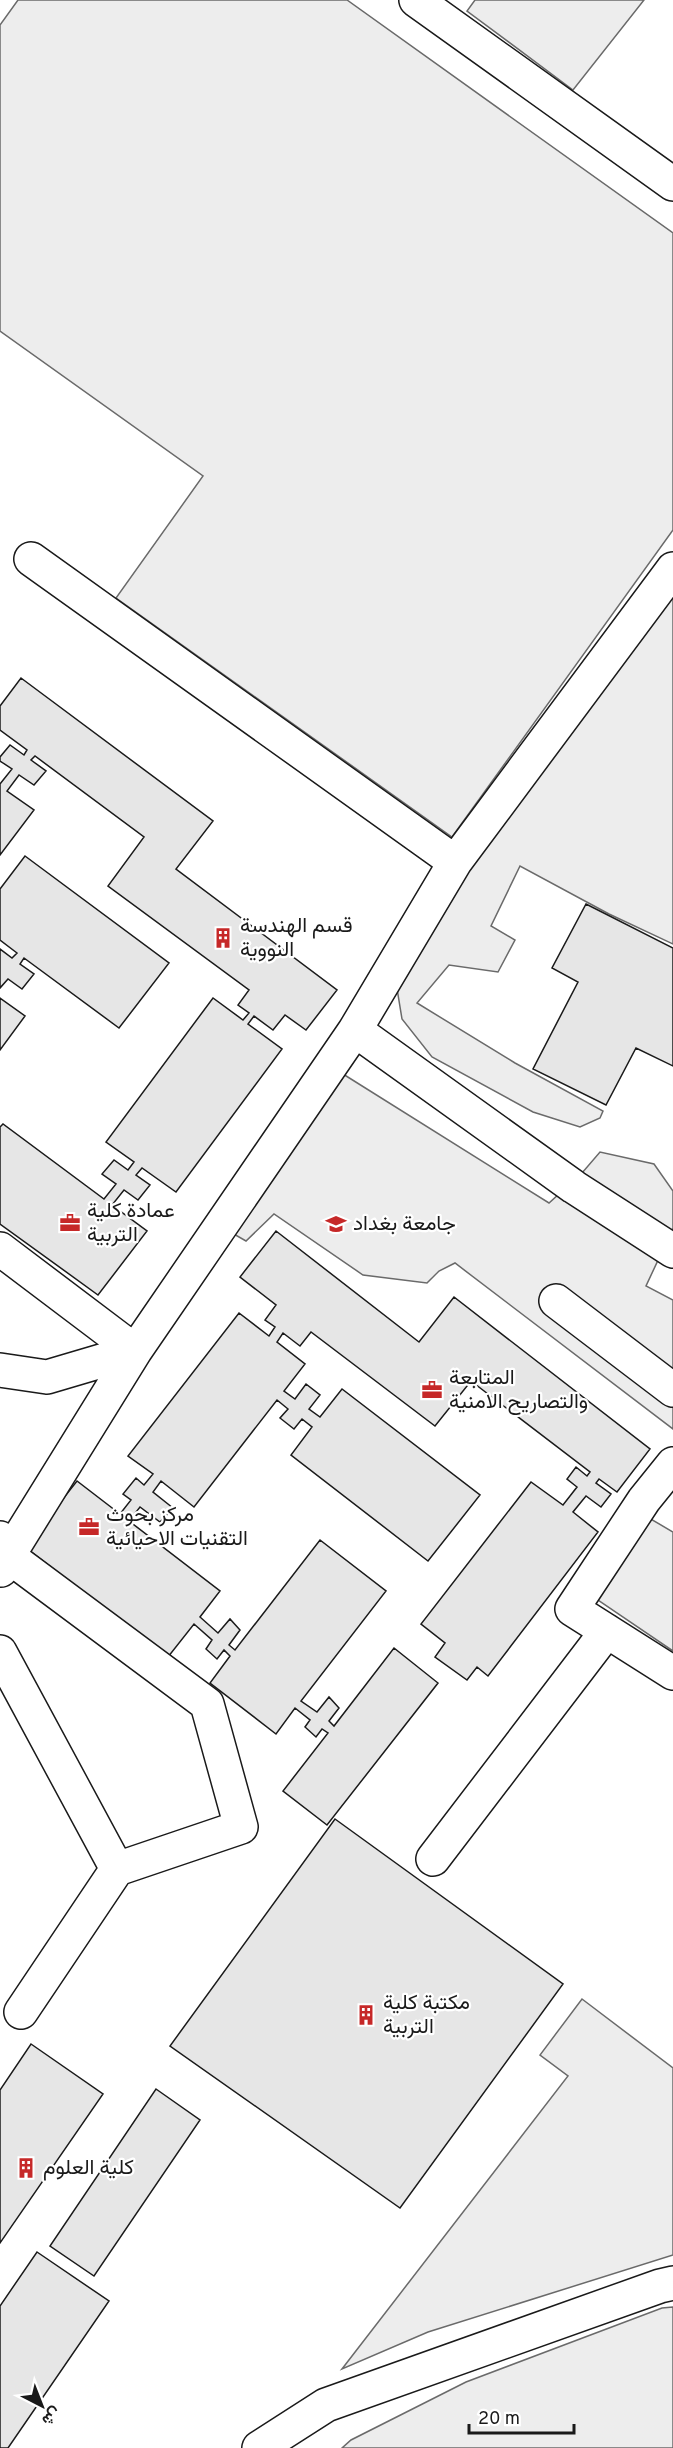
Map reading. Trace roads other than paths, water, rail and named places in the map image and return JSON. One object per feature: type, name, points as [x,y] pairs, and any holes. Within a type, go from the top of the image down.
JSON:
[{"type":"lane","points":[[416,0],[673,184]]},
{"type":"lane","points":[[31,560],[455,862]]},
{"type":"lane","points":[[21,2012],[117,1869],[241,1827],[207,1704],[3,1555],[135,1352],[356,1030],[455,862],[673,569]]},
{"type":"lane","points":[[356,1030],[574,1187],[673,1251]]},
{"type":"lane","points":[[0,1249],[135,1352]]},
{"type":"lane","points":[[556,1301],[673,1390]]},
{"type":"lane","points":[[0,1370],[47,1377],[135,1352]]},
{"type":"lane","points":[[673,1464],[644,1500],[572,1609],[673,1673]]},
{"type":"lane","points":[[433,1859],[607,1631]]},
{"type":"lane","points":[[0,1652],[117,1869]]},
{"type":"lane","points":[[259,2448],[326,2405],[673,2283]]},
{"type":"place","name":"قسم الهندسة النووية","points":[[223,938]]},
{"type":"place","name":"عمادة كلية التربية","points":[[70,1223]]},
{"type":"place","name":"جامعة بغداد","points":[[336,1224]]},
{"type":"place","name":"المتابعة والتصاريح الامنية","points":[[432,1390]]},
{"type":"place","name":"مركز بحوث التقنيات الاحيائية","points":[[89,1527]]},
{"type":"place","name":"مكتبة كلية التربية","points":[[366,2015]]},
{"type":"place","name":"كلية العلوم","points":[[26,2168]]}]
